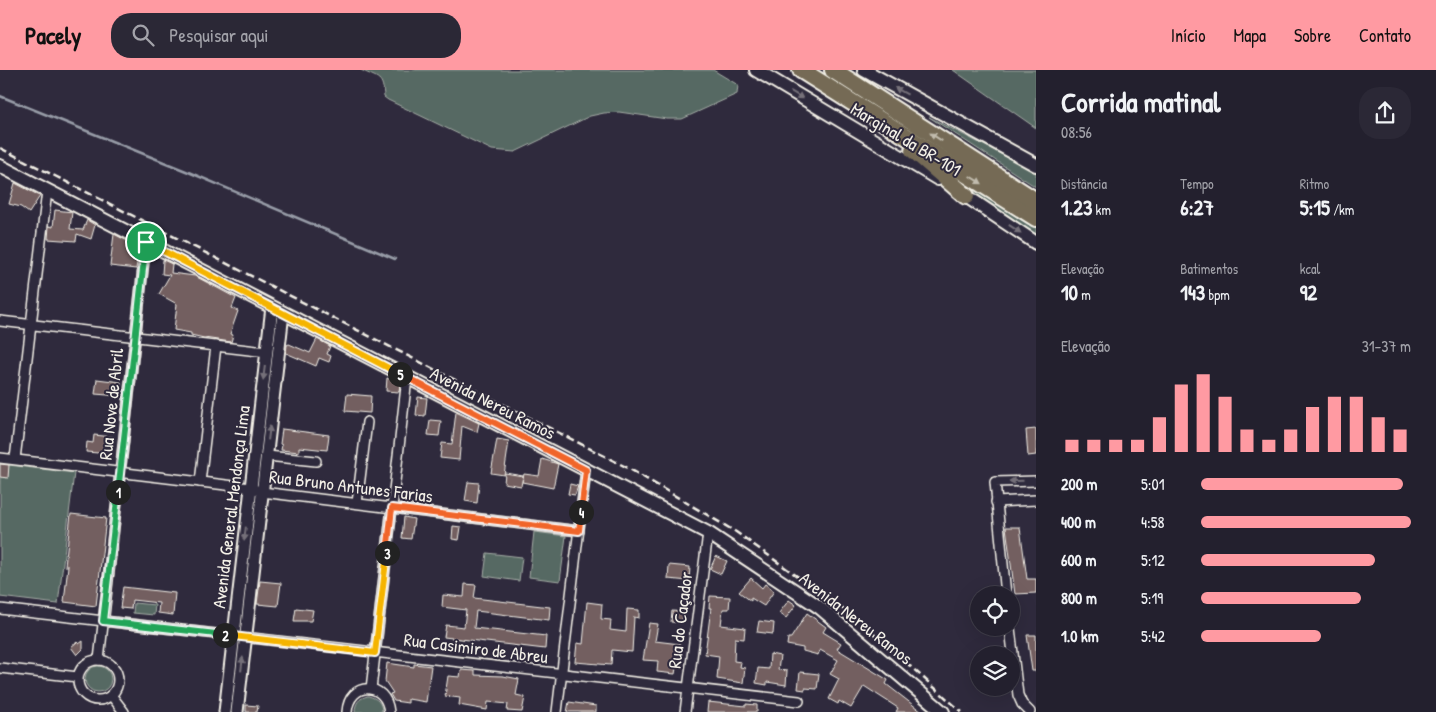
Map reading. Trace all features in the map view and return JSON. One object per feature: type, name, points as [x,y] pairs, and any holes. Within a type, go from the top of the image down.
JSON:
[{"type":"highway","points":[[801,70],[1036,218]]},
{"type":"highway","points":[[832,70],[1036,201]]},
{"type":"highway","points":[[869,113],[966,196]]},
{"type":"main road","name":"Marginal da BR-101","points":[[756,70],[966,196],[1036,243]]},
{"type":"main road","points":[[864,70],[1036,165]]},
{"type":"main road","name":"Avenida Nereu Ramos","points":[[0,166],[708,533],[819,607],[943,712]]},
{"type":"street","points":[[15,459],[47,191]]},
{"type":"street","name":"Rua Nove de Abril","points":[[99,660],[146,242]]},
{"type":"street","name":"Avenida General Mendonça Lima","points":[[237,712],[239,637],[251,488],[266,352],[278,310]]},
{"type":"street","name":"Avenida General Mendonça Lima","points":[[225,712],[262,492],[278,310]]},
{"type":"street","points":[[0,321],[266,352]]},
{"type":"street","points":[[200,482],[216,346]]},
{"type":"street","points":[[371,689],[408,378]]},
{"type":"street","points":[[357,503],[367,422]]},
{"type":"street","points":[[266,456],[316,461]]},
{"type":"street","name":"Rua Bruno Antunes Farias","points":[[0,458],[251,488],[262,492],[579,531]]},
{"type":"street","points":[[557,712],[586,470]]},
{"type":"street","points":[[1005,586],[995,482],[1036,481]]},
{"type":"street","points":[[996,502],[1036,500]]},
{"type":"street","name":"Rua do Caçador","points":[[685,712],[708,533]]},
{"type":"street","name":"Rua Casimiro de Abreu","points":[[0,610],[799,701]]},
{"type":"street","points":[[1011,636],[1018,695],[1022,704],[1030,712]]},
{"type":"street","points":[[94,660],[99,660],[111,664],[118,675],[117,687],[111,695],[102,700],[89,698],[80,688],[78,677],[84,666],[94,660]]},
{"type":"street","points":[[0,668],[78,677]]},
{"type":"street","points":[[348,712],[348,704],[356,693],[371,689],[378,691],[384,696],[389,712]]},
{"type":"street","points":[[111,695],[124,712]]},
{"type":"green space","points":[[361,70],[713,70],[738,85],[737,94],[682,119],[667,119],[619,112],[604,113],[590,116],[515,152],[492,150],[388,100],[384,97],[383,85],[379,79]]},
{"type":"green space","points":[[953,70],[1036,70],[1036,128]]},
{"type":"green space","points":[[929,117],[1036,172],[1036,187]]},
{"type":"green space","points":[[939,161],[1036,224],[1036,236],[969,190]]},
{"type":"green space","points":[[0,464],[74,473],[58,604],[0,597]]},
{"type":"green space","points":[[534,532],[566,536],[560,581],[529,577]]},
{"type":"green space","points":[[487,553],[522,557],[519,581],[484,576]]},
{"type":"green space","points":[[134,603],[155,605],[154,615],[133,613]]},
{"type":"green space","points":[[98,666],[108,669],[111,679],[108,689],[98,692],[88,689],[85,679],[88,669]]},
{"type":"green space","points":[[368,696],[378,701],[382,712],[355,712],[358,701]]},
{"type":"building","points":[[15,183],[40,196],[29,213],[21,207],[9,204]]},
{"type":"building","points":[[55,210],[72,212],[70,229],[83,230],[87,220],[95,225],[91,239],[77,234],[76,241],[48,239],[49,226],[53,227]]},
{"type":"building","points":[[114,234],[139,247],[136,269],[110,266]]},
{"type":"building","points":[[163,260],[172,264],[171,273],[195,276],[236,298],[232,308],[238,311],[230,334],[233,335],[231,342],[204,338],[174,330],[177,304],[159,294],[170,275],[162,274]]},
{"type":"building","points":[[317,339],[330,346],[327,354],[331,356],[329,362],[319,358],[316,366],[286,353],[287,345],[289,344],[310,353]]},
{"type":"building","points":[[387,378],[400,383],[399,392],[386,391]]},
{"type":"building","points":[[97,379],[121,382],[120,396],[95,394]]},
{"type":"building","points":[[347,394],[371,396],[370,413],[345,411]]},
{"type":"building","points":[[418,397],[427,398],[425,416],[416,415]]},
{"type":"building","points":[[456,412],[479,423],[477,432],[462,426],[459,460],[440,458],[442,443],[452,444]]},
{"type":"building","points":[[430,420],[441,421],[439,436],[428,435]]},
{"type":"building","points":[[282,429],[329,435],[327,450],[299,447],[299,452],[281,450]]},
{"type":"building","points":[[1036,429],[1036,455],[1028,456],[1026,430]]},
{"type":"building","points":[[94,435],[113,437],[111,454],[86,452],[87,442],[93,443]]},
{"type":"building","points":[[497,439],[509,441],[504,475],[491,473]]},
{"type":"building","points":[[542,459],[558,464],[553,488],[522,482],[524,474],[539,476]]},
{"type":"building","points":[[0,464],[9,465],[8,478],[0,477]]},
{"type":"building","points":[[505,473],[523,476],[521,486],[504,483]]},
{"type":"building","points":[[468,482],[479,483],[477,503],[465,501]]},
{"type":"building","points":[[570,484],[578,486],[575,495],[568,494]]},
{"type":"building","points":[[71,514],[106,518],[96,606],[64,602],[68,566],[65,566]]},
{"type":"building","points":[[404,517],[414,519],[411,539],[402,538]]},
{"type":"building","points":[[453,526],[461,527],[459,540],[452,539]]},
{"type":"building","points":[[1006,527],[1020,527],[1027,579],[1036,579],[1036,593],[1020,594],[1020,586],[1014,586]]},
{"type":"building","points":[[716,556],[727,561],[721,574],[710,569]]},
{"type":"building","points":[[669,565],[690,567],[689,581],[668,579]]},
{"type":"building","points":[[751,578],[762,588],[765,584],[774,591],[764,606],[751,598],[751,601],[739,592]]},
{"type":"building","points":[[260,581],[281,583],[278,606],[257,604]]},
{"type":"building","points":[[465,584],[476,585],[474,598],[550,607],[549,620],[476,611],[474,628],[546,636],[545,649],[444,637],[446,625],[464,627],[466,610],[442,607],[443,595],[464,597]]},
{"type":"building","points":[[123,587],[175,593],[173,615],[158,613],[159,603],[132,600],[131,609],[120,608]]},
{"type":"building","points":[[710,596],[730,597],[729,609],[723,609],[721,625],[745,628],[744,639],[735,638],[734,661],[741,662],[740,667],[745,668],[743,683],[717,679],[719,656],[705,654],[711,608],[709,608]]},
{"type":"building","points":[[789,600],[796,605],[786,618],[779,613]]},
{"type":"building","points":[[587,602],[602,604],[601,619],[611,620],[610,630],[626,632],[627,609],[639,610],[639,618],[634,617],[632,652],[612,650],[611,665],[575,662],[577,643],[583,644]]},
{"type":"building","points":[[296,608],[313,610],[311,621],[294,621]]},
{"type":"building","points":[[672,611],[684,612],[682,623],[671,622]]},
{"type":"building","points":[[807,613],[826,627],[823,632],[841,643],[837,649],[888,680],[886,684],[922,712],[896,712],[898,708],[864,686],[851,708],[839,701],[838,704],[829,699],[839,679],[830,674],[838,660],[820,650],[818,655],[803,651],[803,648],[787,645],[788,638],[791,638]]},
{"type":"building","points":[[759,621],[774,623],[773,634],[757,632]]},
{"type":"building","points":[[649,623],[658,624],[655,641],[680,644],[675,674],[657,672],[658,661],[643,660]]},
{"type":"building","points":[[1027,635],[1036,635],[1036,671],[1032,671]]},
{"type":"building","points":[[83,641],[83,649],[77,655],[71,647],[77,642],[79,644]]},
{"type":"building","points":[[770,654],[780,656],[778,670],[787,671],[786,685],[767,682],[767,685],[756,683],[758,668],[769,669]]},
{"type":"building","points":[[387,663],[414,667],[414,664],[431,666],[426,702],[408,699],[408,703],[394,701],[390,694],[393,693],[385,681]]},
{"type":"building","points":[[461,670],[475,671],[475,675],[503,676],[519,679],[516,695],[525,697],[522,712],[507,711],[508,704],[488,702],[487,710],[459,705],[460,698],[445,696],[448,676],[460,677]]},
{"type":"building","points":[[800,672],[819,674],[817,689],[798,689]]},
{"type":"building","points":[[569,702],[596,706],[596,712],[567,712]]},
{"type":"building","points":[[708,702],[746,706],[746,704],[757,705],[757,712],[707,712]]},
{"type":"building","points":[[246,705],[258,706],[257,712],[246,712]]},
{"type":"waterway","points":[[0,96],[186,171],[395,259]]},
{"type":"railway","points":[[0,148],[628,468],[736,532],[858,620],[962,712]]},
{"type":"route","points":[[146,242],[586,470],[579,531],[392,508],[375,653],[103,621],[146,242]]}]
